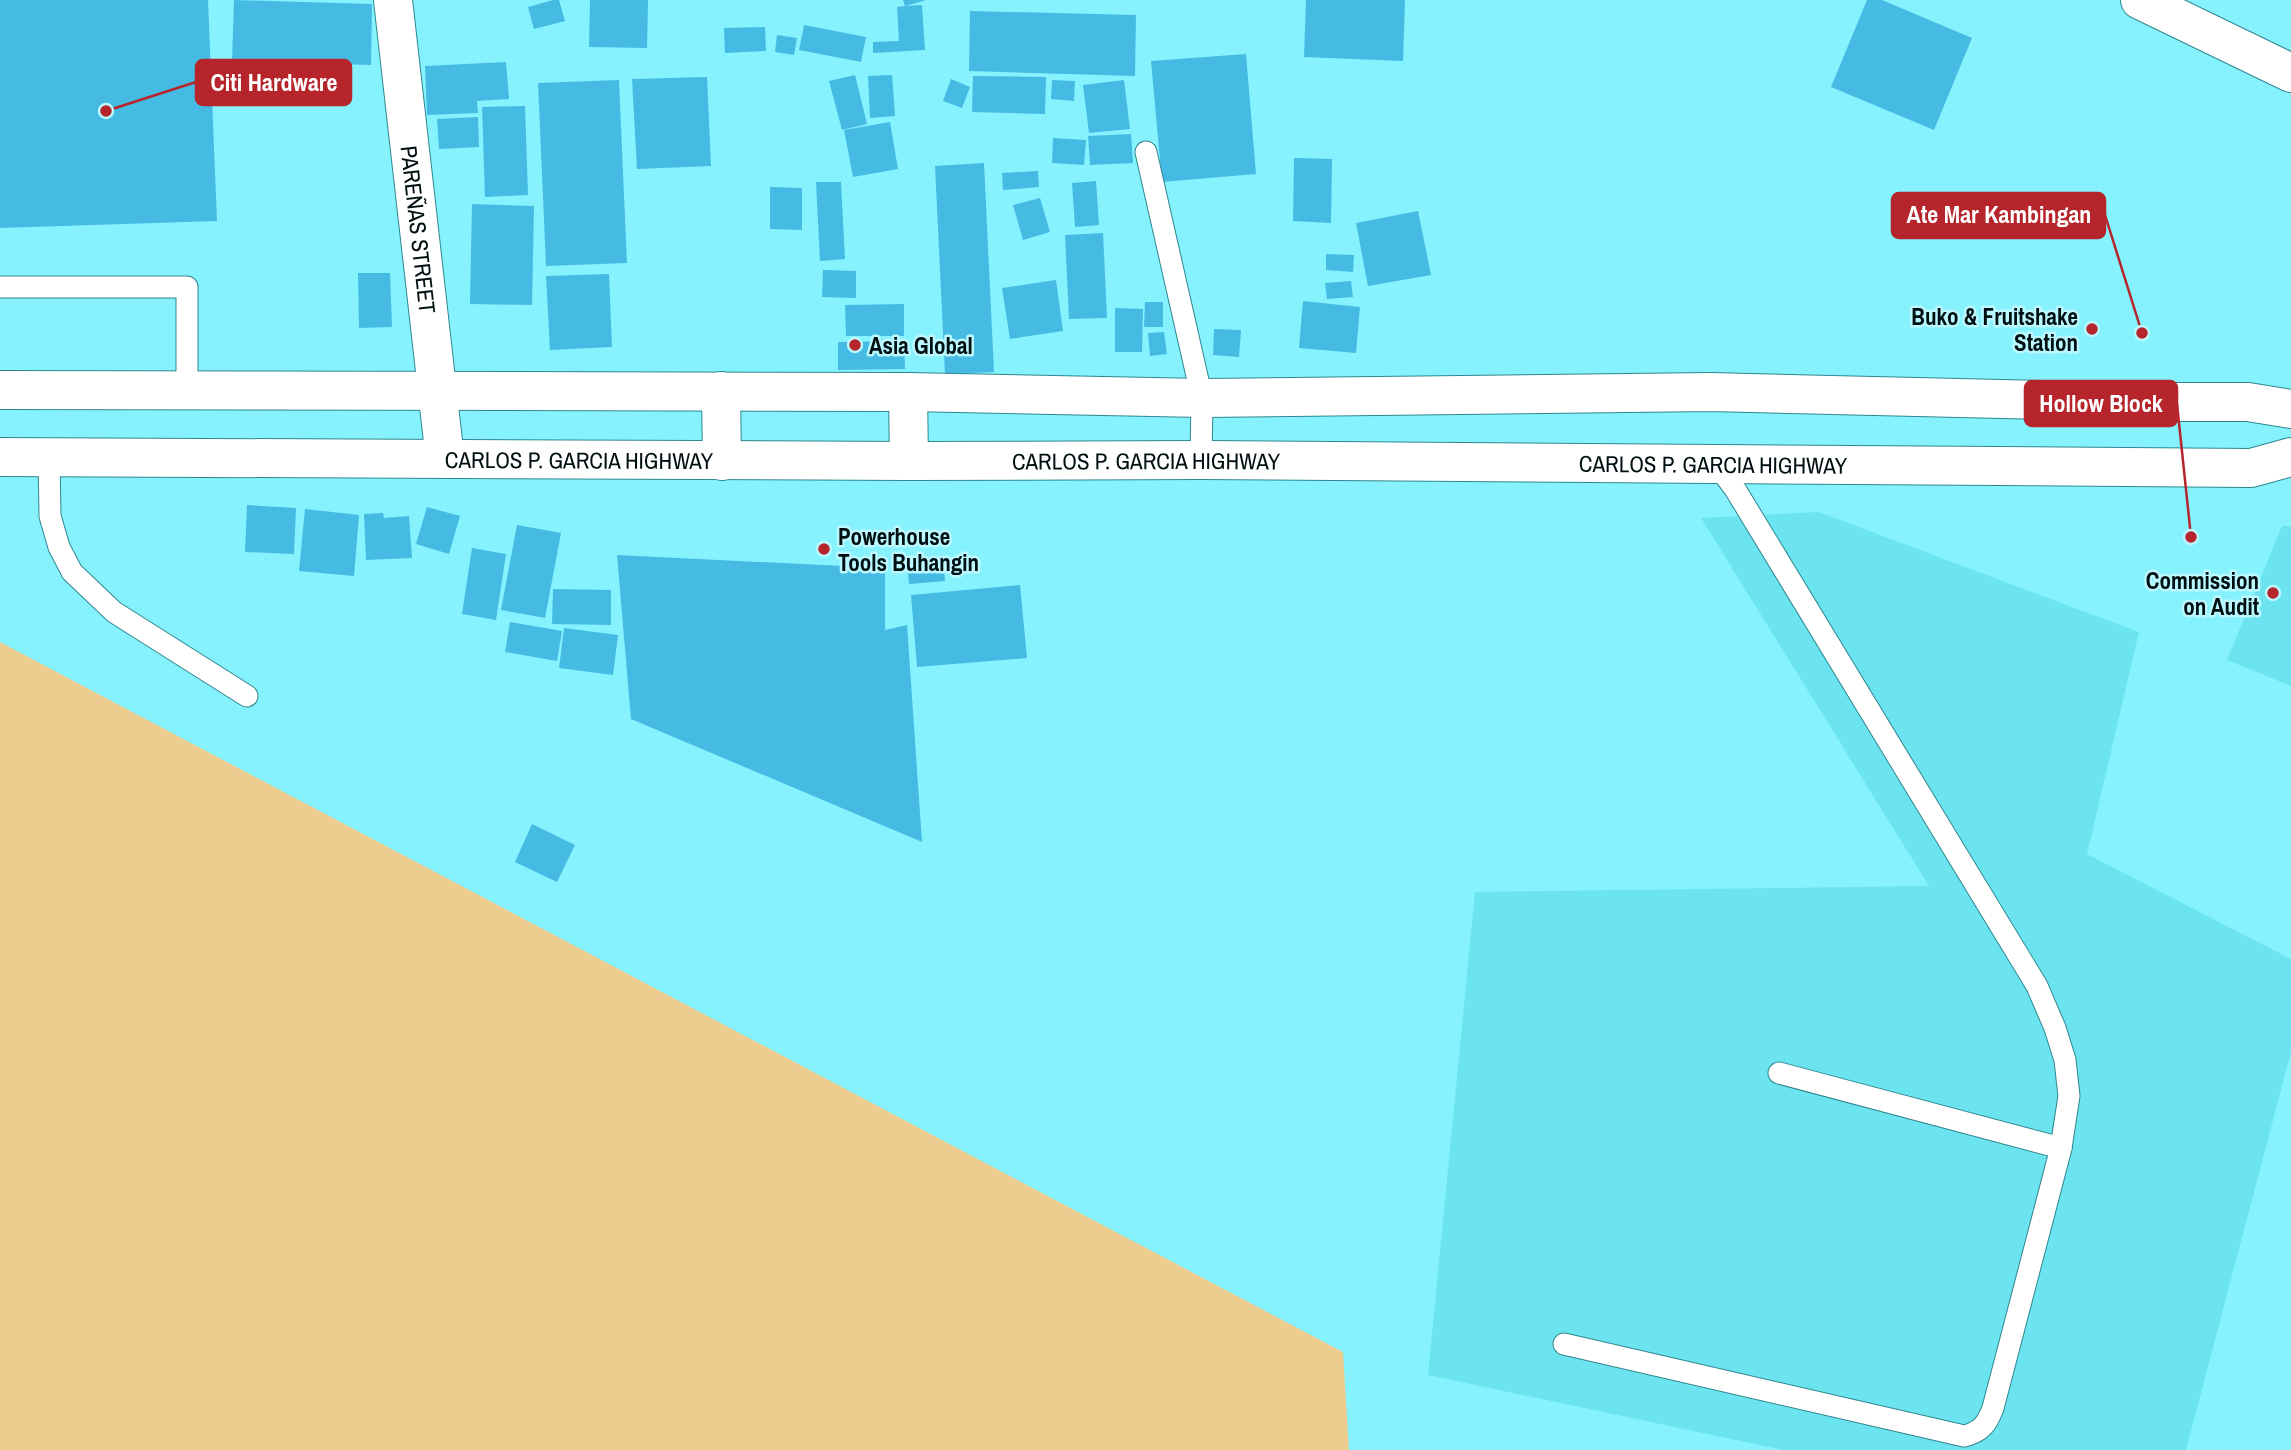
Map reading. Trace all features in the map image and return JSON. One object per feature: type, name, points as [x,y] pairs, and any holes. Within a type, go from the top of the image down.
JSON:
[{"type":"main road","name":"PAREÑAS STREET","points":[[393,0],[445,459]]},
{"type":"main road","points":[[2140,0],[2291,73]]},
{"type":"main road","points":[[0,390],[908,392],[1202,398],[1710,393],[2248,402],[2291,409]]},
{"type":"main road","points":[[721,391],[722,461]]},
{"type":"main road","points":[[908,392],[909,461]]},
{"type":"main road","name":"CARLOS P. GARCIA HIGHWAY","points":[[0,457],[722,461],[1201,460],[2250,468],[2291,457]]},
{"type":"lane","points":[[1146,152],[1202,398],[1201,460]]},
{"type":"lane","points":[[0,286],[187,287],[187,390]]},
{"type":"lane","points":[[48,458],[50,516],[59,547],[72,572],[114,612],[247,696]]},
{"type":"lane","points":[[1564,1344],[1964,1436],[1977,1433],[1987,1422],[1993,1408],[2061,1148],[2069,1096],[2065,1060],[2037,986],[1735,489],[1717,465]]},
{"type":"lane","points":[[1779,1073],[2061,1148]]},
{"type":"shaded area","points":[[1819,512],[2139,632],[2087,854],[2291,959],[2291,1052],[2186,1450],[1784,1450],[1428,1375],[1475,892],[1929,886],[1701,518]]},
{"type":"shaded area","name":"Commission on Audit","points":[[2282,526],[2291,526],[2291,686],[2227,660]]},
{"type":"shaded area","points":[[0,642],[1343,1352],[1349,1450],[0,1450]]},
{"type":"building","points":[[0,0],[208,0],[217,221],[0,228]]},
{"type":"building","points":[[234,0],[372,4],[371,65],[232,61]]},
{"type":"building","points":[[559,0],[565,21],[534,29],[528,7]]},
{"type":"building","points":[[590,0],[648,0],[647,48],[589,47]]},
{"type":"building","points":[[903,0],[926,0],[906,6],[922,5],[925,50],[873,53],[873,42],[899,41],[897,7],[905,6]]},
{"type":"building","points":[[1306,0],[1405,0],[1403,61],[1304,57]]},
{"type":"building","points":[[1867,0],[1882,0],[1972,38],[1934,130],[1831,87]]},
{"type":"building","points":[[970,11],[1136,15],[1135,76],[969,71]]},
{"type":"building","points":[[804,25],[866,37],[861,62],[799,50]]},
{"type":"building","points":[[765,27],[766,51],[725,53],[724,28]]},
{"type":"building","points":[[777,35],[797,38],[794,55],[775,52]]},
{"type":"building","points":[[1246,54],[1256,174],[1162,182],[1151,61]]},
{"type":"building","points":[[506,62],[509,99],[477,101],[478,113],[427,115],[425,66]]},
{"type":"building","points":[[855,75],[867,124],[842,130],[829,81]]},
{"type":"building","points":[[892,75],[895,116],[870,118],[868,76]]},
{"type":"building","points":[[973,76],[1046,77],[1045,114],[972,112]]},
{"type":"building","points":[[707,77],[711,166],[637,169],[632,79]]},
{"type":"building","points":[[951,79],[970,87],[962,108],[943,101]]},
{"type":"building","points":[[619,80],[627,263],[546,266],[538,83]]},
{"type":"building","points":[[1052,80],[1075,81],[1074,101],[1051,99]]},
{"type":"building","points":[[1124,80],[1130,129],[1089,133],[1083,85]]},
{"type":"building","points":[[525,106],[528,195],[485,197],[482,107]]},
{"type":"building","points":[[478,117],[479,147],[439,149],[437,119]]},
{"type":"building","points":[[890,122],[898,169],[853,177],[844,130]]},
{"type":"building","points":[[1131,134],[1133,163],[1090,165],[1088,136]]},
{"type":"building","points":[[1053,138],[1086,140],[1084,165],[1052,163]]},
{"type":"building","points":[[1294,158],[1332,159],[1331,223],[1293,221]]},
{"type":"building","points":[[984,163],[994,372],[945,374],[935,166]]},
{"type":"building","points":[[1038,171],[1039,187],[1003,190],[1002,173]]},
{"type":"building","points":[[1096,181],[1099,225],[1075,227],[1072,183]]},
{"type":"building","points":[[816,182],[841,182],[845,259],[820,261]]},
{"type":"building","points":[[770,187],[802,188],[802,230],[770,229]]},
{"type":"building","points":[[1040,198],[1050,232],[1023,240],[1013,205]]},
{"type":"building","points":[[472,204],[534,206],[532,305],[470,304]]},
{"type":"building","points":[[1418,211],[1431,275],[1368,286],[1356,223]]},
{"type":"building","points":[[1103,233],[1107,318],[1069,319],[1065,235]]},
{"type":"building","points":[[1326,254],[1354,255],[1353,272],[1326,270]]},
{"type":"building","points":[[823,270],[856,271],[856,298],[822,297]]},
{"type":"building","points":[[358,273],[390,273],[392,327],[359,328]]},
{"type":"building","points":[[609,274],[612,347],[550,350],[546,276]]},
{"type":"building","points":[[1056,280],[1063,331],[1010,339],[1002,288]]},
{"type":"building","points":[[1351,281],[1353,297],[1327,299],[1325,283]]},
{"type":"building","points":[[1303,301],[1360,307],[1356,353],[1299,348]]},
{"type":"building","points":[[1145,302],[1163,302],[1163,327],[1144,327]]},
{"type":"building","points":[[904,304],[904,336],[846,336],[845,305]]},
{"type":"building","points":[[1115,308],[1143,309],[1142,352],[1115,352]]},
{"type":"building","points":[[1214,329],[1241,330],[1239,357],[1213,355]]},
{"type":"building","points":[[1164,332],[1167,354],[1150,356],[1148,333]]},
{"type":"building","points":[[904,341],[905,369],[838,370],[838,342]]},
{"type":"building","points":[[247,505],[296,508],[294,554],[245,552]]},
{"type":"building","points":[[427,507],[460,516],[449,554],[416,544]]},
{"type":"building","points":[[305,509],[359,515],[354,576],[299,571]]},
{"type":"building","points":[[383,513],[384,518],[409,516],[412,558],[366,560],[364,514]]},
{"type":"building","points":[[517,525],[561,533],[545,618],[501,610]]},
{"type":"building","points":[[472,548],[506,554],[496,620],[462,614]]},
{"type":"building","points":[[617,555],[885,568],[885,630],[907,625],[922,842],[631,719]]},
{"type":"building","points":[[943,557],[945,581],[909,584],[907,560]]},
{"type":"building","points":[[1020,585],[1027,658],[917,667],[911,595]]},
{"type":"building","points":[[553,589],[611,590],[611,625],[552,624]]},
{"type":"building","points":[[510,622],[562,631],[557,661],[505,652]]},
{"type":"building","points":[[564,628],[618,635],[613,675],[559,668]]},
{"type":"building","points":[[532,824],[575,845],[557,882],[515,862]]},
{"type":"place","name":"Citi Hardware","points":[[106,111]]},
{"type":"place","name":"Buko & Fruitshake Station","points":[[2092,329]]},
{"type":"place","name":"Ate Mar Kambingan","points":[[2142,333]]},
{"type":"place","name":"Asia Global","points":[[855,345]]},
{"type":"place","name":"Hollow Block","points":[[2191,537]]},
{"type":"place","name":"Powerhouse Tools Buhangin","points":[[824,549]]},
{"type":"place","name":"Commission on Audit","points":[[2273,593]]}]
